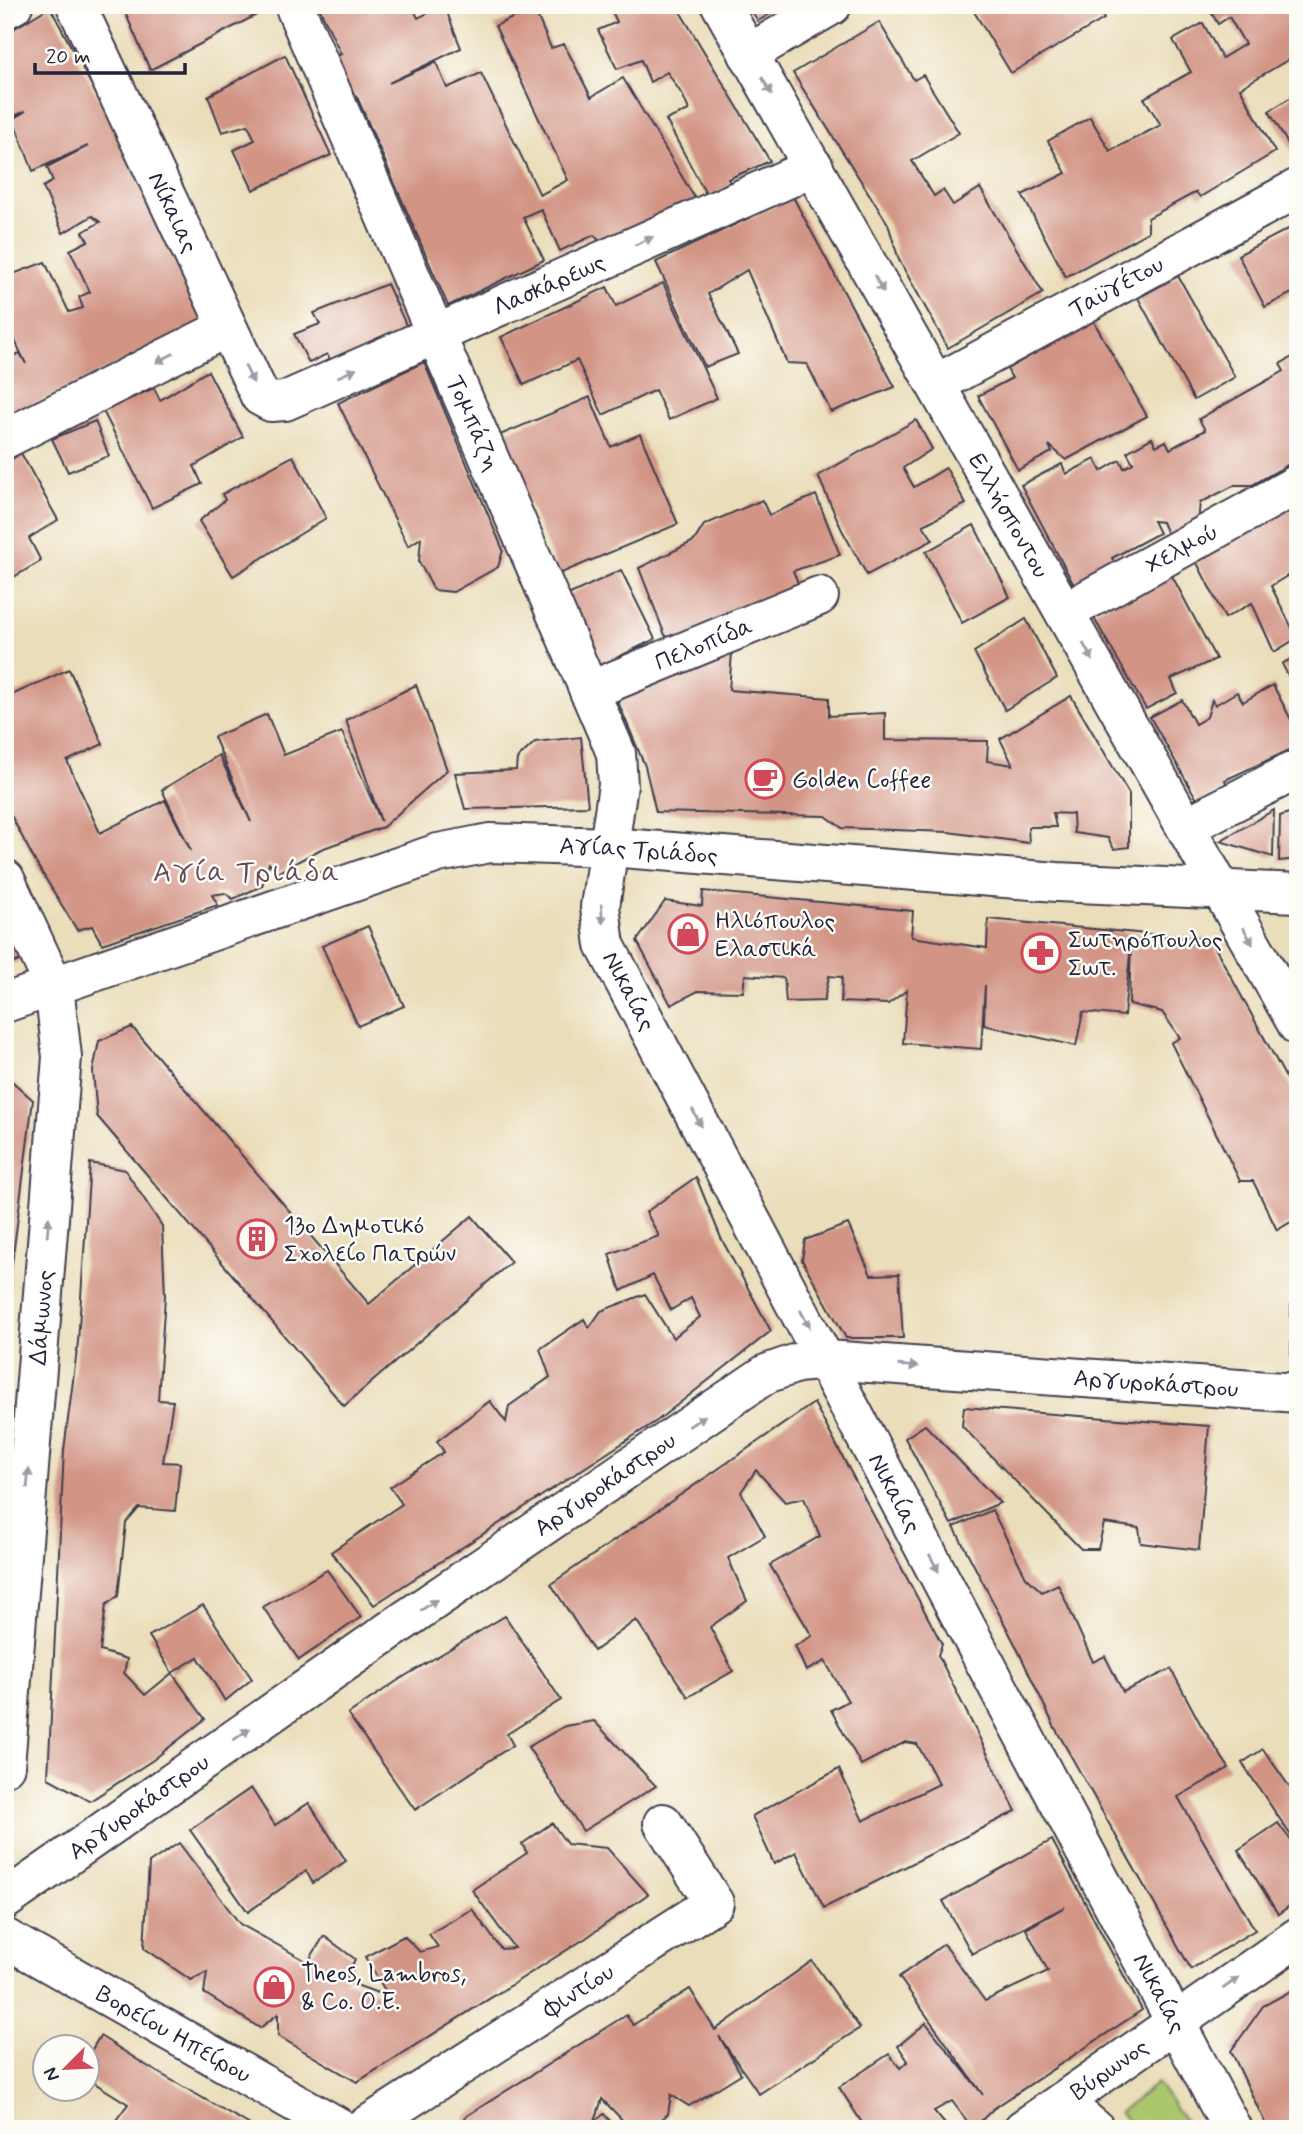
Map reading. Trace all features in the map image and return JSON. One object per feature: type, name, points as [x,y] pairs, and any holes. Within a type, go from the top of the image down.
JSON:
[{"type":"street","points":[[5,9],[13,5]]},
{"type":"street","name":"Νίκαιας","points":[[76,5],[260,396],[271,402],[285,401]]},
{"type":"street","name":"Τομπάζη","points":[[294,5],[616,753],[618,785],[609,846]]},
{"type":"street","name":"Ελλήσποντου","points":[[721,5],[1298,1026]]},
{"type":"street","points":[[748,54],[832,5]]},
{"type":"street","name":"Λασκάρεως","points":[[285,401],[814,167]]},
{"type":"street","name":"Ταϋγέτου","points":[[936,384],[1298,188]]},
{"type":"street","points":[[5,439],[226,328]]},
{"type":"street","name":"Χελμού","points":[[1065,612],[1298,484]]},
{"type":"street","name":"Πελοπίδα","points":[[589,691],[820,596]]},
{"type":"street","points":[[1186,826],[1298,769]]},
{"type":"street","name":"Αγίας Τριάδος","points":[[5,1003],[438,853],[490,844],[609,846],[1057,882],[1298,893]]},
{"type":"street","name":"Νικαίας","points":[[609,846],[600,907],[605,945],[1232,2129]]},
{"type":"street","name":"Δάμωνος","points":[[5,879],[54,986],[62,1057],[5,1766]]},
{"type":"street","name":"Αργυροκάστρου","points":[[5,1900],[765,1374],[797,1363],[827,1360],[1298,1393]]},
{"type":"street","name":"Φιντίου","points":[[362,2129],[715,1903],[663,1823]]},
{"type":"street","name":"Βύρωνος","points":[[1023,2129],[1298,1937]]},
{"type":"street","name":"Βορείου Ηπείρου","points":[[5,1938],[342,2129]]},
{"type":"street","points":[[1062,2102],[1095,2129]]},
{"type":"green space","points":[[1157,2083],[1191,2129],[1137,2129],[1119,2113]]},
{"type":"building","points":[[122,5],[262,5],[264,11],[150,70]]},
{"type":"building","points":[[318,5],[412,5],[418,18],[444,5],[461,48],[389,83],[436,62],[447,88],[481,73],[540,195],[568,180],[495,26],[534,8],[551,48],[564,44],[591,97],[623,78],[699,205],[603,245],[594,235],[560,251],[541,209],[523,217],[544,260],[448,306],[357,97],[348,91],[331,60],[341,54]]},
{"type":"building","points":[[609,5],[676,5],[770,161],[728,179],[733,187],[718,196],[706,194],[666,120],[689,110],[683,96],[667,72],[650,82],[641,60],[617,69],[598,30],[617,22]]},
{"type":"building","points":[[748,5],[785,5],[758,21]]},
{"type":"building","points":[[970,5],[1095,5],[1104,19],[1011,73]]},
{"type":"building","points":[[1207,5],[1298,5],[1298,54],[1240,88],[1275,152],[1200,197],[1196,192],[1148,218],[1148,232],[1066,277],[1022,195],[1066,173],[1048,141],[1090,117],[1110,151],[1161,125],[1144,98],[1191,72],[1173,40],[1203,23],[1222,58],[1245,44],[1229,17],[1218,24]]},
{"type":"building","points":[[50,7],[117,133],[208,321],[5,418],[5,359],[20,353],[26,364],[5,320],[5,277],[45,262],[69,312],[83,308],[79,297],[90,292],[70,250],[88,241],[83,232],[100,222],[92,216],[63,233],[43,187],[53,181],[47,167],[88,146],[33,171],[13,119],[26,111],[5,120],[5,34]]},
{"type":"building","points":[[879,22],[914,80],[923,75],[959,133],[912,161],[934,196],[943,190],[953,205],[980,188],[1043,293],[948,348],[899,260],[888,224],[793,73]]},
{"type":"building","points":[[285,55],[331,155],[253,190],[234,150],[255,140],[248,125],[222,132],[208,96]]},
{"type":"building","points":[[1298,93],[1298,157],[1296,158],[1269,111]]},
{"type":"building","points":[[793,197],[895,387],[831,412],[807,364],[787,363],[747,270],[708,294],[738,354],[705,367],[656,262]]},
{"type":"building","points":[[1298,224],[1298,290],[1265,307],[1238,255]]},
{"type":"building","points":[[1178,276],[1235,377],[1194,400],[1138,298]]},
{"type":"building","points":[[663,283],[717,398],[669,420],[655,390],[603,415],[577,360],[524,385],[501,337],[607,287],[616,306]]},
{"type":"building","points":[[387,284],[409,331],[332,364],[327,354],[309,363],[294,334],[320,324],[314,313]]},
{"type":"building","points":[[1093,320],[1147,416],[1066,460],[1049,445],[1052,452],[1018,470],[978,396],[1012,378],[1007,369]]},
{"type":"building","points":[[1298,354],[1298,459],[1252,485],[1235,485],[1200,503],[1198,521],[1168,536],[1162,522],[1153,521],[1159,533],[1112,558],[1117,567],[1076,589],[1021,485],[1062,464],[1066,474],[1095,459],[1101,471],[1120,460],[1124,468],[1133,463],[1127,452],[1152,438],[1156,446],[1166,441],[1170,449],[1205,430],[1199,419],[1284,371],[1280,364]]},
{"type":"building","points":[[424,362],[503,550],[498,567],[453,592],[434,590],[419,562],[421,538],[408,546],[338,403]]},
{"type":"building","points":[[208,371],[243,437],[194,466],[202,484],[152,508],[103,411],[154,388],[160,400]]},
{"type":"building","points":[[590,397],[611,447],[640,434],[678,524],[559,574],[500,435]]},
{"type":"building","points":[[916,420],[932,449],[903,468],[914,487],[946,468],[966,504],[923,525],[933,540],[867,575],[842,530],[818,476]]},
{"type":"building","points":[[95,421],[109,456],[68,472],[52,439]]},
{"type":"building","points":[[21,453],[58,520],[29,538],[41,561],[5,582],[5,464]]},
{"type":"building","points":[[293,456],[326,518],[233,576],[199,521],[225,500],[222,494]]},
{"type":"building","points":[[816,495],[840,555],[793,571],[799,585],[740,615],[727,612],[720,624],[679,644],[665,635],[639,568],[694,541],[704,525],[762,500],[769,515]]},
{"type":"building","points":[[1293,505],[1298,516],[1298,569],[1271,586],[1297,638],[1274,652],[1252,603],[1225,618],[1191,551]]},
{"type":"building","points":[[974,525],[1010,597],[962,623],[926,552]]},
{"type":"building","points":[[621,570],[655,639],[598,667],[568,595]]},
{"type":"building","points":[[1170,572],[1216,659],[1171,679],[1177,693],[1146,709],[1091,613]]},
{"type":"building","points":[[1026,619],[1057,678],[1005,710],[974,652]]},
{"type":"building","points":[[732,653],[729,690],[829,698],[829,716],[885,713],[885,740],[988,741],[987,761],[1013,765],[1000,739],[1071,696],[1129,794],[1129,847],[1114,849],[1108,838],[1074,833],[1073,814],[1053,813],[1056,827],[1028,827],[1029,843],[948,832],[842,828],[826,816],[656,812],[645,766],[613,690]]},
{"type":"building","points":[[1298,655],[1298,694],[1282,664]]},
{"type":"building","points":[[69,669],[103,744],[67,761],[100,833],[165,800],[191,851],[162,790],[219,755],[251,822],[214,737],[267,714],[284,755],[342,732],[381,821],[346,720],[416,685],[447,770],[383,827],[321,849],[277,873],[269,863],[262,886],[233,899],[225,893],[212,895],[218,905],[102,944],[92,926],[77,930],[36,863],[5,804],[5,698]]},
{"type":"building","points":[[1273,685],[1298,733],[1298,746],[1225,780],[1228,788],[1199,803],[1150,717],[1182,700],[1195,724],[1207,717],[1212,700],[1215,705],[1237,692],[1243,702]]},
{"type":"building","points":[[581,737],[588,806],[465,809],[455,773],[516,770],[517,759],[535,742]]},
{"type":"building","points":[[1274,810],[1273,857],[1220,841]]},
{"type":"building","points":[[1298,810],[1298,859],[1279,861],[1280,816]]},
{"type":"building","points":[[703,891],[913,911],[911,937],[987,948],[988,919],[1211,940],[1298,1100],[1298,1236],[1291,1222],[1277,1230],[1253,1181],[1240,1181],[1171,1043],[1180,1038],[1162,1012],[1129,1004],[1131,944],[1124,1016],[1083,1012],[1076,1046],[984,1025],[985,985],[981,1049],[903,1043],[907,990],[888,1004],[841,1002],[842,977],[829,976],[824,1001],[786,1002],[784,978],[745,975],[743,992],[698,991],[671,1005],[637,941],[665,901],[702,906]]},
{"type":"building","points":[[5,901],[30,956],[5,967]]},
{"type":"building","points":[[368,926],[404,1006],[358,1026],[322,946]]},
{"type":"building","name":"13ο Δημοτικό Σχολείο Πατρών","points":[[132,1027],[369,1304],[472,1216],[511,1262],[344,1406],[97,1116],[93,1071],[99,1041]]},
{"type":"building","points":[[5,1075],[33,1100],[11,1271],[7,1343]]},
{"type":"building","points":[[90,1163],[125,1170],[162,1226],[165,1296],[158,1400],[173,1401],[163,1462],[180,1463],[175,1511],[139,1508],[126,1523],[118,1596],[106,1605],[100,1651],[127,1659],[124,1673],[145,1695],[172,1673],[205,1719],[153,1760],[90,1801],[48,1778],[64,1450],[78,1342]]},
{"type":"building","points":[[696,1177],[721,1238],[771,1331],[658,1420],[374,1605],[331,1552],[402,1504],[390,1487],[444,1452],[437,1441],[490,1401],[506,1422],[509,1406],[550,1377],[540,1349],[584,1319],[589,1328],[601,1311],[645,1294],[673,1338],[700,1317],[691,1298],[671,1310],[653,1275],[621,1291],[609,1254],[659,1236],[646,1212]]},
{"type":"building","points":[[848,1224],[871,1275],[899,1274],[903,1338],[846,1338],[802,1260],[805,1240]]},
{"type":"building","points":[[1291,1305],[1298,1305],[1298,1369],[1291,1368]]},
{"type":"building","points":[[814,1403],[942,1644],[938,1655],[1016,1811],[824,1908],[796,1852],[774,1864],[752,1816],[839,1769],[863,1821],[939,1784],[917,1744],[905,1742],[861,1765],[831,1710],[848,1701],[825,1661],[806,1671],[795,1646],[812,1636],[770,1565],[820,1536],[804,1498],[785,1502],[756,1470],[741,1492],[765,1536],[728,1558],[747,1601],[710,1627],[733,1671],[688,1697],[636,1620],[594,1651],[551,1584]]},
{"type":"building","points":[[964,1407],[1209,1426],[1199,1550],[1141,1543],[1139,1528],[1104,1523],[1098,1549],[1081,1549],[962,1426]]},
{"type":"building","points":[[925,1425],[1000,1503],[951,1524],[905,1438]]},
{"type":"building","points":[[992,1510],[1026,1577],[1042,1592],[1058,1584],[1093,1662],[1105,1656],[1123,1692],[1171,1669],[1201,1725],[1229,1768],[1178,1797],[1255,1930],[1191,1969],[1054,1726],[954,1527]]},
{"type":"building","points":[[327,1570],[361,1617],[299,1660],[263,1607]]},
{"type":"building","points":[[203,1605],[252,1679],[225,1701],[198,1657],[172,1673],[149,1636]]},
{"type":"building","points":[[505,1616],[561,1700],[507,1734],[513,1745],[415,1810],[348,1714],[400,1679]]},
{"type":"building","points":[[594,1721],[656,1786],[583,1831],[528,1747],[565,1726]]},
{"type":"building","points":[[1263,1749],[1298,1799],[1298,1846],[1242,1763]]},
{"type":"building","points":[[251,1788],[275,1825],[309,1803],[346,1861],[313,1883],[306,1871],[248,1912],[190,1830]]},
{"type":"building","points":[[552,1823],[567,1844],[607,1848],[648,1894],[586,1938],[357,2082],[278,2036],[278,2014],[260,2028],[204,1993],[207,1972],[191,1980],[144,1948],[149,1863],[179,1843],[240,1924],[308,1962],[324,1936],[355,1959],[345,1981],[389,1997],[365,1957],[404,1936],[420,1952],[438,1947],[429,1934],[472,1909],[501,1949],[514,1948],[472,1890],[527,1853],[522,1844]]},
{"type":"building","points":[[1278,1823],[1298,1850],[1298,1900],[1278,1914],[1238,1850]]},
{"type":"building","points":[[1052,1840],[1142,2010],[993,2109],[973,2129],[952,2101],[934,2111],[949,2129],[866,2129],[839,2087],[889,2054],[900,2068],[908,2061],[898,2046],[926,2023],[983,2095],[899,1977],[944,1944],[985,2001],[1048,1971],[1026,1929],[1065,1907],[972,1954],[943,1901]]},
{"type":"building","points":[[812,1961],[860,2028],[759,2094],[719,2036],[741,2074],[689,2106],[671,2095],[668,2114],[650,2129],[631,2129],[602,2099],[595,2121],[604,2114],[617,2129],[468,2129],[465,2117],[626,2015],[633,2025],[690,1989],[715,2030]]},
{"type":"building","points":[[1298,1987],[1298,2129],[1268,2129],[1231,2051],[1263,2006]]},
{"type":"building","points":[[102,2037],[257,2129],[179,2129],[175,2125],[172,2129],[110,2128],[128,2104],[102,2088]]},
{"type":"place","name":"Golden Coffee","points":[[765,779]]},
{"type":"place","name":"Ηλιόπουλος Ελαστικά","points":[[688,934]]},
{"type":"place","name":"Σωτηρόπουλος Σωτ.","points":[[1041,953]]},
{"type":"place","name":"13ο Δημοτικό Σχολείο Πατρών","points":[[257,1239]]},
{"type":"place","name":"Theos, Lambros, & Co. O.E.","points":[[274,1987]]},
{"type":"district","name":"Αγία Τριάδα","points":[[247,871]]}]
